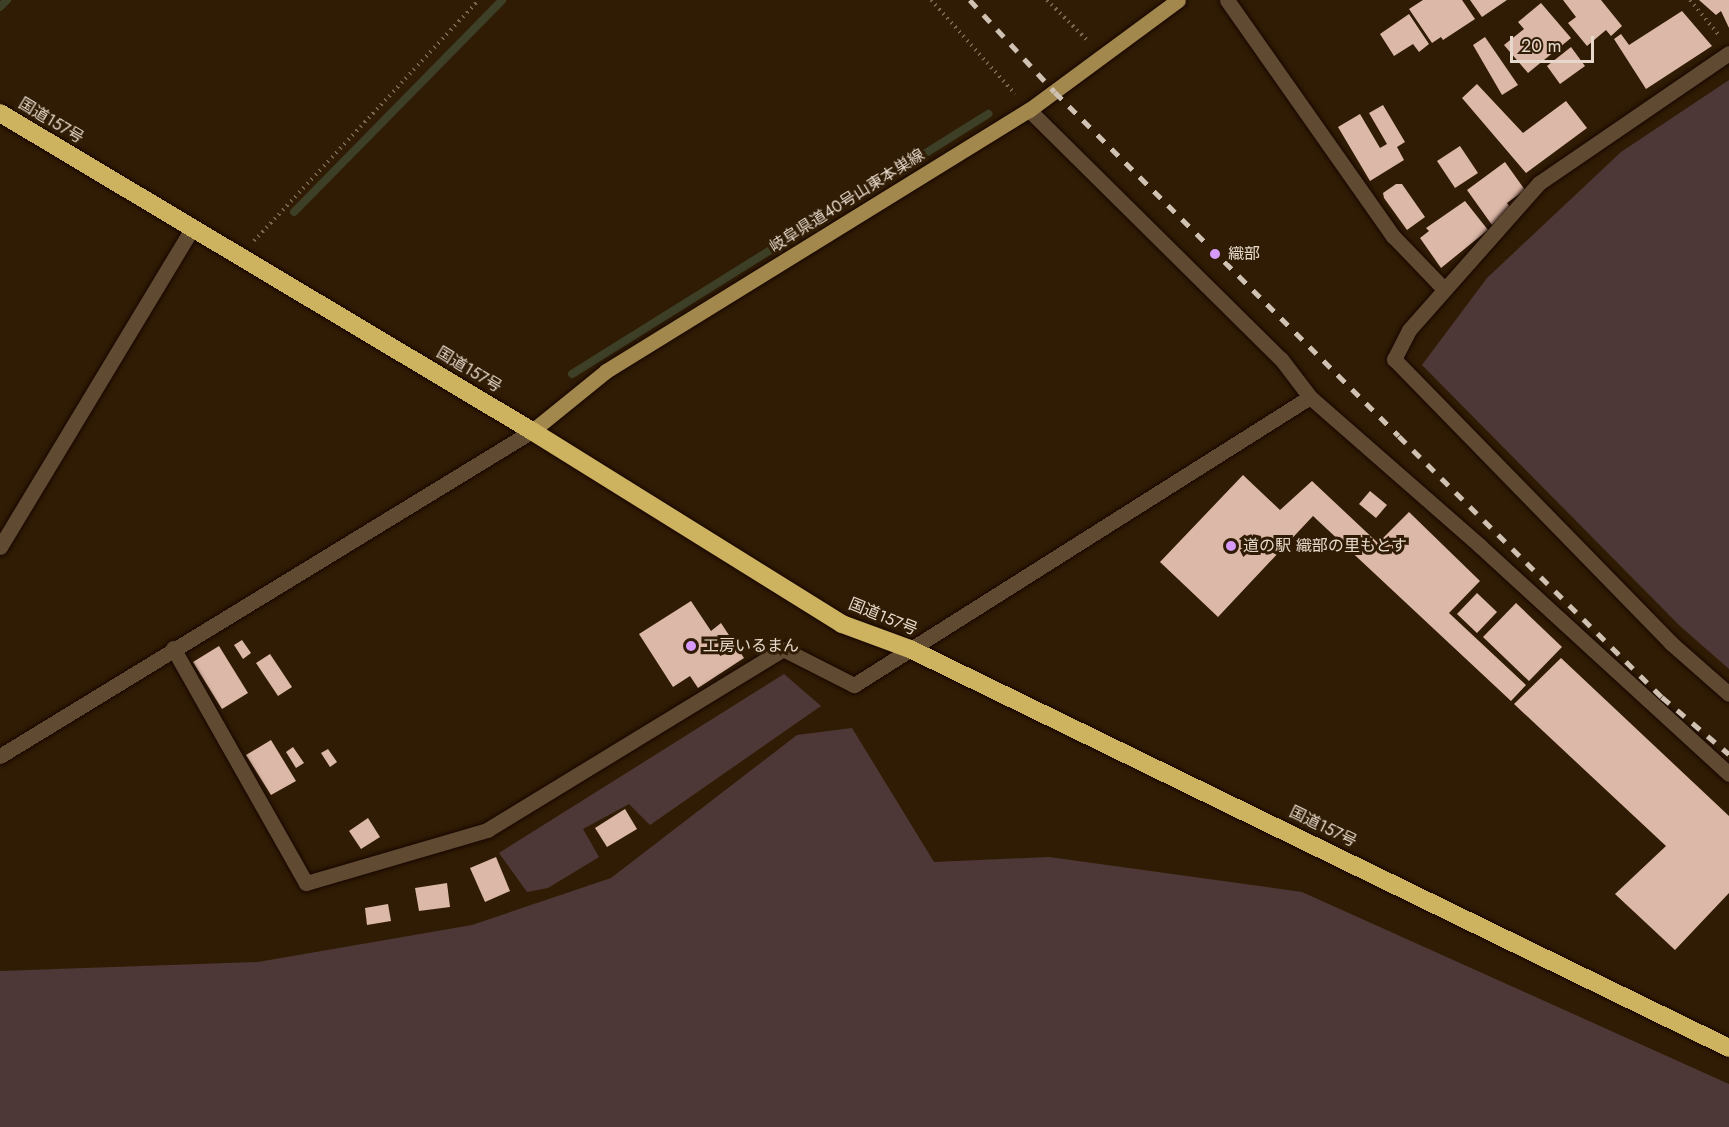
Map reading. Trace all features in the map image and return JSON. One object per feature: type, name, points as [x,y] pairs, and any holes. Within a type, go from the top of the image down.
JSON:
[{"type":"highway","name":"国道157号","points":[[0,113],[532,430],[842,624],[910,649],[1729,1048]]},
{"type":"main road","name":"岐阜県道40号山東本巣線","points":[[532,430],[606,370],[1029,110],[1178,0]]},
{"type":"street","points":[[1227,0],[1393,236],[1444,289]]},
{"type":"street","points":[[1726,46],[1539,183],[1409,330],[1394,359],[1671,643],[1729,694]]},
{"type":"street","points":[[1029,110],[1281,359],[1310,397],[1479,545],[1729,774]]},
{"type":"street","points":[[0,548],[192,229]]},
{"type":"street","points":[[172,648],[306,883],[487,830],[783,649],[854,685],[1310,397]]},
{"type":"street","points":[[0,756],[172,648],[532,430]]},
{"type":"path","points":[[239,256],[478,0]]},
{"type":"path","points":[[931,0],[1029,110]]},
{"type":"path","points":[[1047,0],[1103,57]]},
{"type":"path","points":[[1690,0],[1726,46]]},
{"type":"shaded area","points":[[1729,80],[1729,669],[1680,626],[1422,365],[1487,278],[1621,152]]},
{"type":"shaded area","points":[[784,674],[821,706],[650,825],[629,804],[583,829],[599,857],[548,888],[527,892],[499,853]]},
{"type":"shaded area","points":[[852,728],[934,862],[1049,857],[1302,892],[1729,1084],[1729,1127],[0,1127],[0,971],[258,962],[472,925],[611,878],[797,735]]},
{"type":"building","points":[[1423,0],[1462,0],[1475,19],[1443,40],[1441,37],[1432,43],[1409,9]]},
{"type":"building","points":[[1470,0],[1507,0],[1482,17]]},
{"type":"building","points":[[1563,0],[1601,0],[1622,26],[1611,36],[1606,30],[1587,46],[1568,23],[1576,17]]},
{"type":"building","points":[[1699,0],[1729,0],[1729,28],[1721,11],[1716,15]]},
{"type":"building","points":[[1541,3],[1571,38],[1528,73],[1504,45],[1524,29],[1518,22]]},
{"type":"building","points":[[1682,11],[1712,46],[1646,89],[1614,39],[1621,34],[1629,45]]},
{"type":"building","points":[[1409,14],[1429,44],[1419,52],[1413,44],[1394,56],[1380,34]]},
{"type":"building","points":[[1485,37],[1518,85],[1502,95],[1473,45]]},
{"type":"building","points":[[1571,47],[1585,66],[1560,84],[1547,66]]},
{"type":"building","points":[[1477,84],[1523,133],[1566,101],[1587,128],[1526,173],[1462,98]]},
{"type":"building","points":[[1383,105],[1405,142],[1397,147],[1404,160],[1370,181],[1338,127],[1360,114],[1380,148],[1387,144],[1369,113]]},
{"type":"building","points":[[1460,146],[1478,173],[1455,188],[1437,161]]},
{"type":"building","points":[[1505,162],[1525,190],[1507,203],[1512,210],[1492,225],[1467,190]]},
{"type":"building","points":[[1396,184],[1402,184],[1425,217],[1407,230],[1384,198],[1383,193]]},
{"type":"building","points":[[1465,201],[1488,230],[1441,268],[1420,238],[1429,231],[1426,228]]},
{"type":"building","points":[[1243,475],[1280,510],[1312,481],[1378,543],[1409,512],[1480,581],[1449,613],[1526,685],[1511,701],[1313,516],[1218,617],[1160,562]]},
{"type":"building","points":[[1370,491],[1387,505],[1376,518],[1359,504]]},
{"type":"building","points":[[1477,593],[1497,612],[1477,633],[1457,614]]},
{"type":"building","name":"工房いるまん","points":[[691,601],[711,631],[721,623],[744,658],[698,688],[690,676],[673,687],[639,634]]},
{"type":"building","points":[[1516,603],[1562,647],[1529,681],[1483,637]]},
{"type":"building","points":[[242,640],[251,653],[243,659],[234,645]]},
{"type":"building","points":[[219,646],[248,693],[222,709],[193,662]]},
{"type":"building","points":[[270,654],[292,687],[278,696],[256,663]]},
{"type":"building","points":[[1561,658],[1729,816],[1729,893],[1675,950],[1615,894],[1666,846],[1514,704]]},
{"type":"building","points":[[271,740],[296,781],[271,795],[246,755]]},
{"type":"building","points":[[293,747],[304,763],[296,768],[286,752]]},
{"type":"building","points":[[328,749],[337,762],[330,767],[321,753]]},
{"type":"building","points":[[625,809],[637,829],[607,847],[595,828]]},
{"type":"building","points":[[368,818],[380,837],[361,849],[349,831]]},
{"type":"building","points":[[496,857],[510,891],[485,902],[470,868]]},
{"type":"building","points":[[447,883],[450,907],[419,911],[415,888]]},
{"type":"building","points":[[388,904],[391,921],[367,925],[365,908]]},
{"type":"waterway","points":[[0,7],[7,0]]},
{"type":"waterway","points":[[294,212],[502,0]]},
{"type":"waterway","points":[[572,374],[988,114]]},
{"type":"railway","points":[[970,0],[1055,92],[1399,436],[1662,697],[1729,754]]},
{"type":"place","name":"織部","points":[[1215,254]]},
{"type":"place","name":"道の駅 織部の里もとす","points":[[1231,546]]},
{"type":"place","name":"工房いるまん","points":[[691,646]]}]
